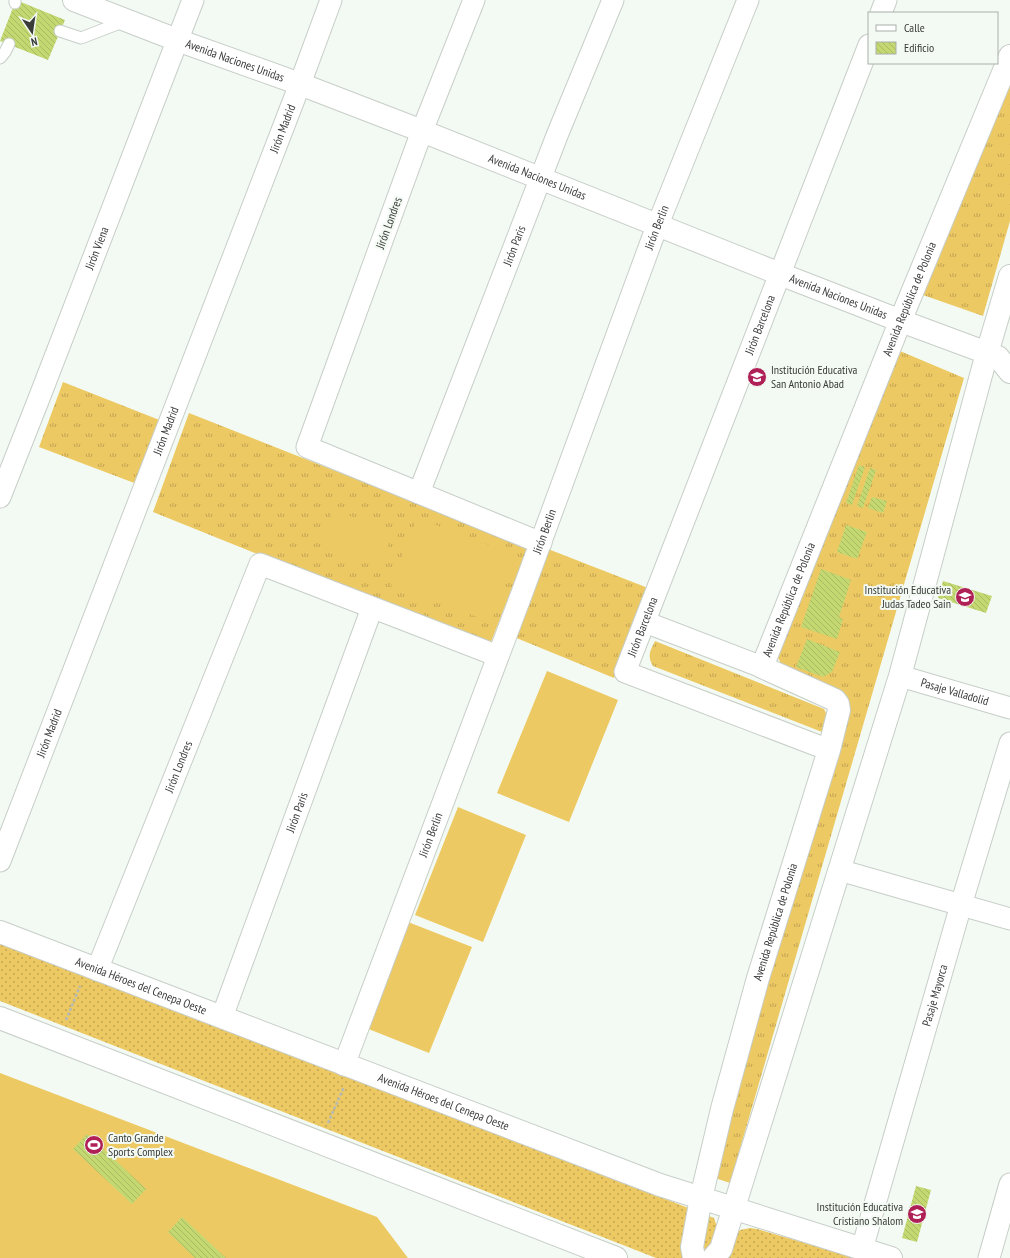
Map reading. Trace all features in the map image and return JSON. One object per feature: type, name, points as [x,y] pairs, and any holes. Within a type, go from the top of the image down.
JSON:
[{"type":"main road","name":"Avenida Naciones Unidas","points":[[74,0],[422,131],[780,274],[1001,358]]},
{"type":"main road","name":"Avenida República de Polonia","points":[[694,1258],[692,1247],[701,1198],[722,1109],[758,978],[829,750],[839,710],[838,704],[835,700],[762,667],[901,321],[1010,56]]},
{"type":"main road","points":[[714,1258],[721,1249],[1001,358],[1010,276]]},
{"type":"main road","name":"Avenida Héroes del Cenepa Oeste","points":[[0,932],[660,1185],[891,1258]]},
{"type":"main road","points":[[0,1018],[616,1258]]},
{"type":"street","name":"Jirón Viena","points":[[0,496],[193,0]]},
{"type":"street","name":"Jirón Madrid","points":[[0,861],[300,84],[331,0]]},
{"type":"street","name":"Jirón Londres","points":[[420,492],[307,447],[422,131],[474,0]]},
{"type":"street","name":"Jirón Paris","points":[[420,492],[558,133],[613,0]]},
{"type":"street","name":"Jirón Berlin","points":[[348,1066],[658,225],[748,0]]},
{"type":"street","points":[[881,12],[886,0]]},
{"type":"street","name":"Jirón Barcelona","points":[[829,750],[625,672],[868,48]]},
{"type":"street","points":[[420,492],[541,543]]},
{"type":"street","name":"Jirón Londres","points":[[93,968],[260,564],[372,608]]},
{"type":"street","name":"Jirón Paris","points":[[222,1017],[372,608]]},
{"type":"street","points":[[372,608],[498,656]]},
{"type":"street","points":[[645,622],[762,667]]},
{"type":"street","name":"Pasaje Valladolid","points":[[900,676],[1010,708]]},
{"type":"street","name":"Pasaje Mayorca","points":[[862,1249],[961,905],[1010,743]]},
{"type":"street","points":[[839,870],[1010,919]]},
{"type":"street","points":[[989,1258],[1010,1184]]},
{"type":"lane","points":[[60,30],[81,38],[126,20]]},
{"type":"lane","points":[[0,58],[9,44]]},
{"type":"path","points":[[58,1040],[93,968]]},
{"type":"path","points":[[320,1142],[348,1066]]},
{"type":"green space","points":[[1010,71],[1010,221],[983,316],[923,295]]},
{"type":"green space","points":[[900,351],[964,378],[730,1183],[712,1177],[846,699],[784,669],[777,656]]},
{"type":"green space","points":[[63,382],[162,421],[137,484],[39,447]]},
{"type":"green space","points":[[189,413],[528,547],[489,647],[153,512]]},
{"type":"green space","points":[[333,510],[393,531],[380,568],[320,546]]},
{"type":"green space","points":[[417,518],[516,555],[491,622],[391,586]]},
{"type":"green space","points":[[548,549],[648,588],[614,678],[514,637]]},
{"type":"green space","points":[[655,641],[824,709],[827,715],[822,732],[653,666],[650,659],[650,654]]},
{"type":"green space","points":[[547,671],[618,700],[569,822],[497,793]]},
{"type":"green space","points":[[458,807],[526,835],[483,942],[415,915]]},
{"type":"green space","points":[[408,922],[472,947],[429,1053],[366,1028]]},
{"type":"green space","points":[[0,939],[714,1218],[717,1227],[705,1258],[656,1258],[0,1001]]},
{"type":"green space","name":"Canto Grande Sports Complex","points":[[0,1073],[377,1217],[408,1258],[0,1258]]},
{"type":"green space","points":[[750,1228],[857,1258],[726,1258],[733,1238],[740,1230]]},
{"type":"building","points":[[16,0],[65,20],[48,60],[0,41]]},
{"type":"building","points":[[859,465],[865,467],[852,505],[846,503]]},
{"type":"building","points":[[870,468],[876,470],[863,508],[857,506]]},
{"type":"building","points":[[872,497],[887,501],[883,513],[868,508]]},
{"type":"building","points":[[846,525],[867,532],[857,559],[837,552]]},
{"type":"building","points":[[821,569],[851,580],[839,617],[843,619],[837,639],[801,627]]},
{"type":"building","name":"Institución Educativa Judas Tadeo Sain","points":[[943,581],[992,596],[986,613],[938,598]]},
{"type":"building","points":[[807,639],[840,652],[832,672],[823,677],[796,667]]},
{"type":"building","points":[[87,1134],[146,1189],[132,1204],[73,1149]]},
{"type":"building","name":"Institución Educativa Cristiano Shalom","points":[[916,1186],[931,1190],[917,1242],[902,1238]]},
{"type":"building","points":[[182,1217],[226,1258],[195,1258],[168,1232]]},
{"type":"place","name":"Institución Educativa San Antonio Abad","points":[[757,377]]},
{"type":"place","name":"Institución Educativa Judas Tadeo Sain","points":[[965,597]]},
{"type":"place","name":"Canto Grande Sports Complex","points":[[94,1145]]},
{"type":"place","name":"Institución Educativa Cristiano Shalom","points":[[917,1214]]}]
